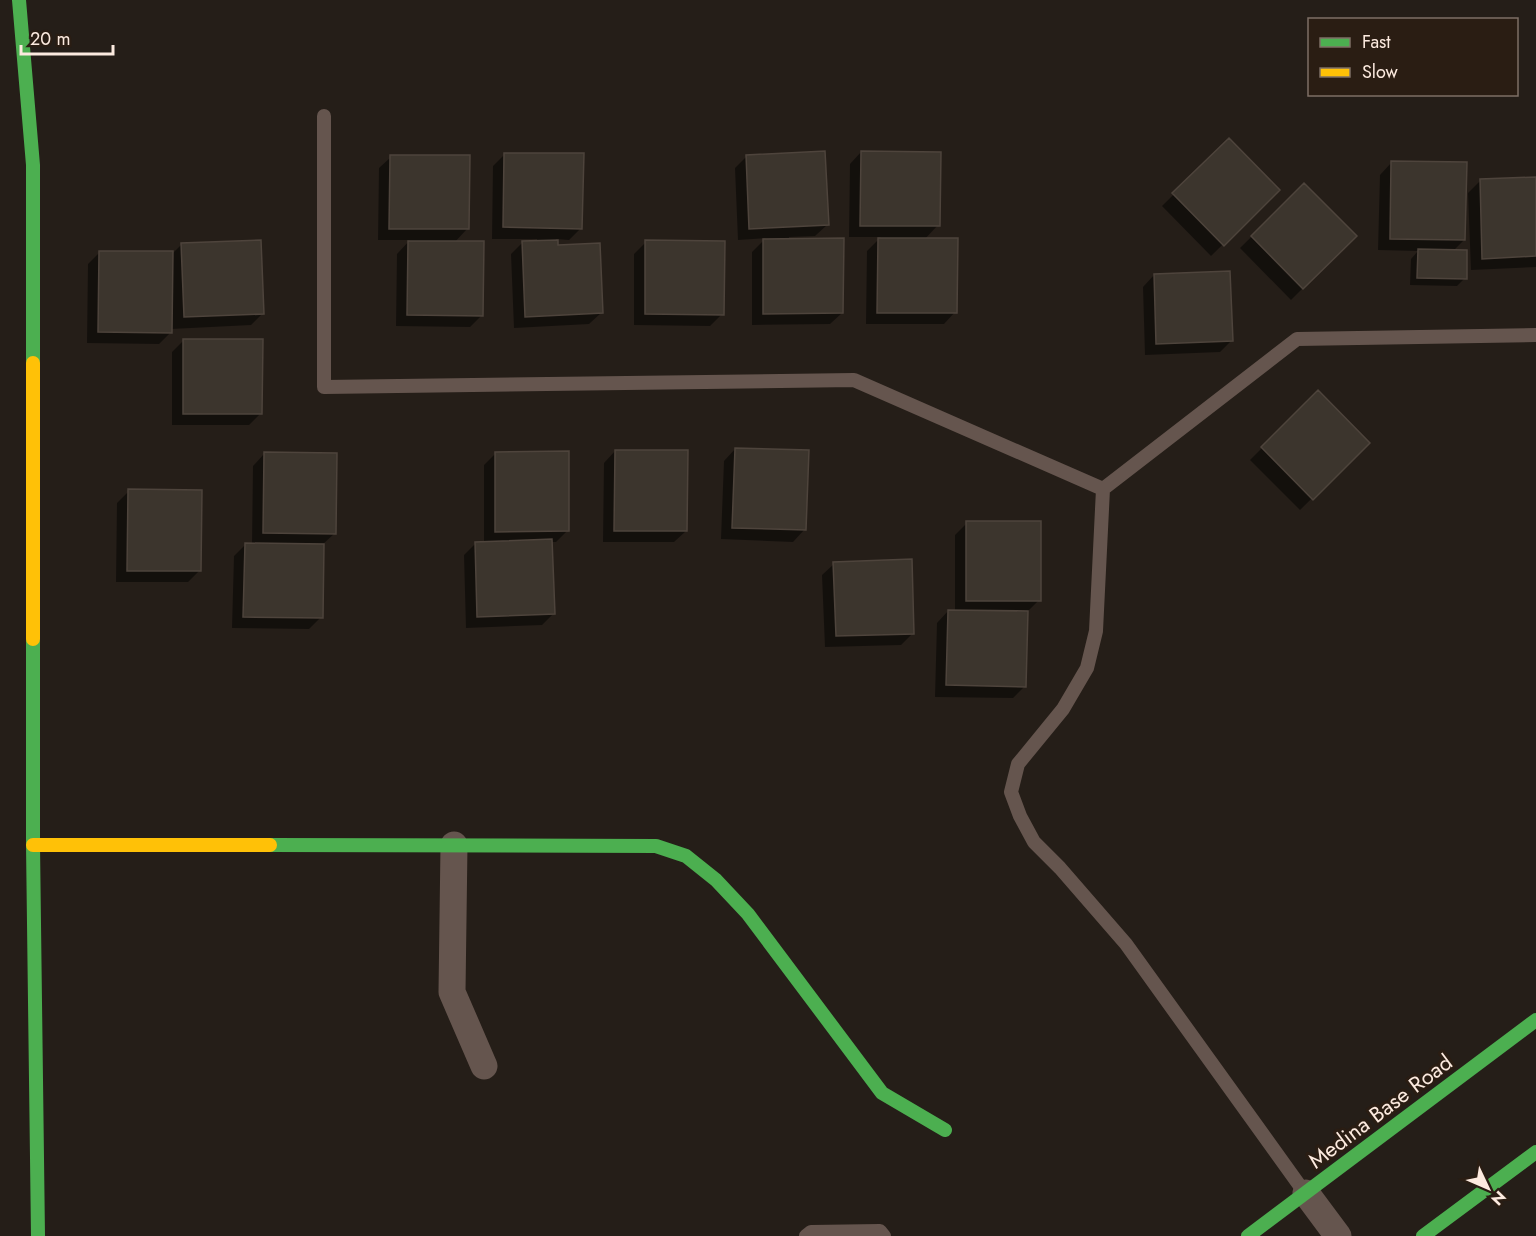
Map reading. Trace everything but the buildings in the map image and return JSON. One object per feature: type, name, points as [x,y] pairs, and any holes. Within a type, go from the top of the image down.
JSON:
[{"type":"street","points":[[19,0],[33,165],[33,845],[38,1236]]},
{"type":"street","points":[[33,845],[656,846],[686,856],[716,880],[748,914],[882,1093],[945,1130]]},
{"type":"street","points":[[454,845],[452,992],[484,1066]]},
{"type":"street","name":"Medina Base Road","points":[[1248,1236],[1536,1020]]},
{"type":"street","points":[[1423,1236],[1536,1152]]},
{"type":"street","points":[[1306,1193],[1338,1236]]},
{"type":"lane","points":[[324,116],[324,387],[854,380],[1103,489]]},
{"type":"lane","points":[[1306,1193],[1126,944],[1060,868],[1034,842],[1020,816],[1011,792],[1018,764],[1063,709],[1087,668],[1096,631],[1103,489],[1297,339],[1536,335]]},
{"type":"lane","points":[[806,1236],[812,1232],[880,1231],[884,1236]]},
{"type":"traffic: fast","points":[[19,0],[33,165],[33,363]]},
{"type":"traffic: fast","points":[[33,639],[38,1236]]},
{"type":"traffic: fast","points":[[270,845],[656,846],[686,856],[716,880],[748,914],[882,1093],[945,1130]]},
{"type":"traffic: fast","points":[[1248,1236],[1536,1020]]},
{"type":"traffic: fast","points":[[1423,1236],[1536,1152]]},
{"type":"traffic: slow","points":[[33,363],[33,639]]},
{"type":"traffic: slow","points":[[33,845],[270,845]]}]
